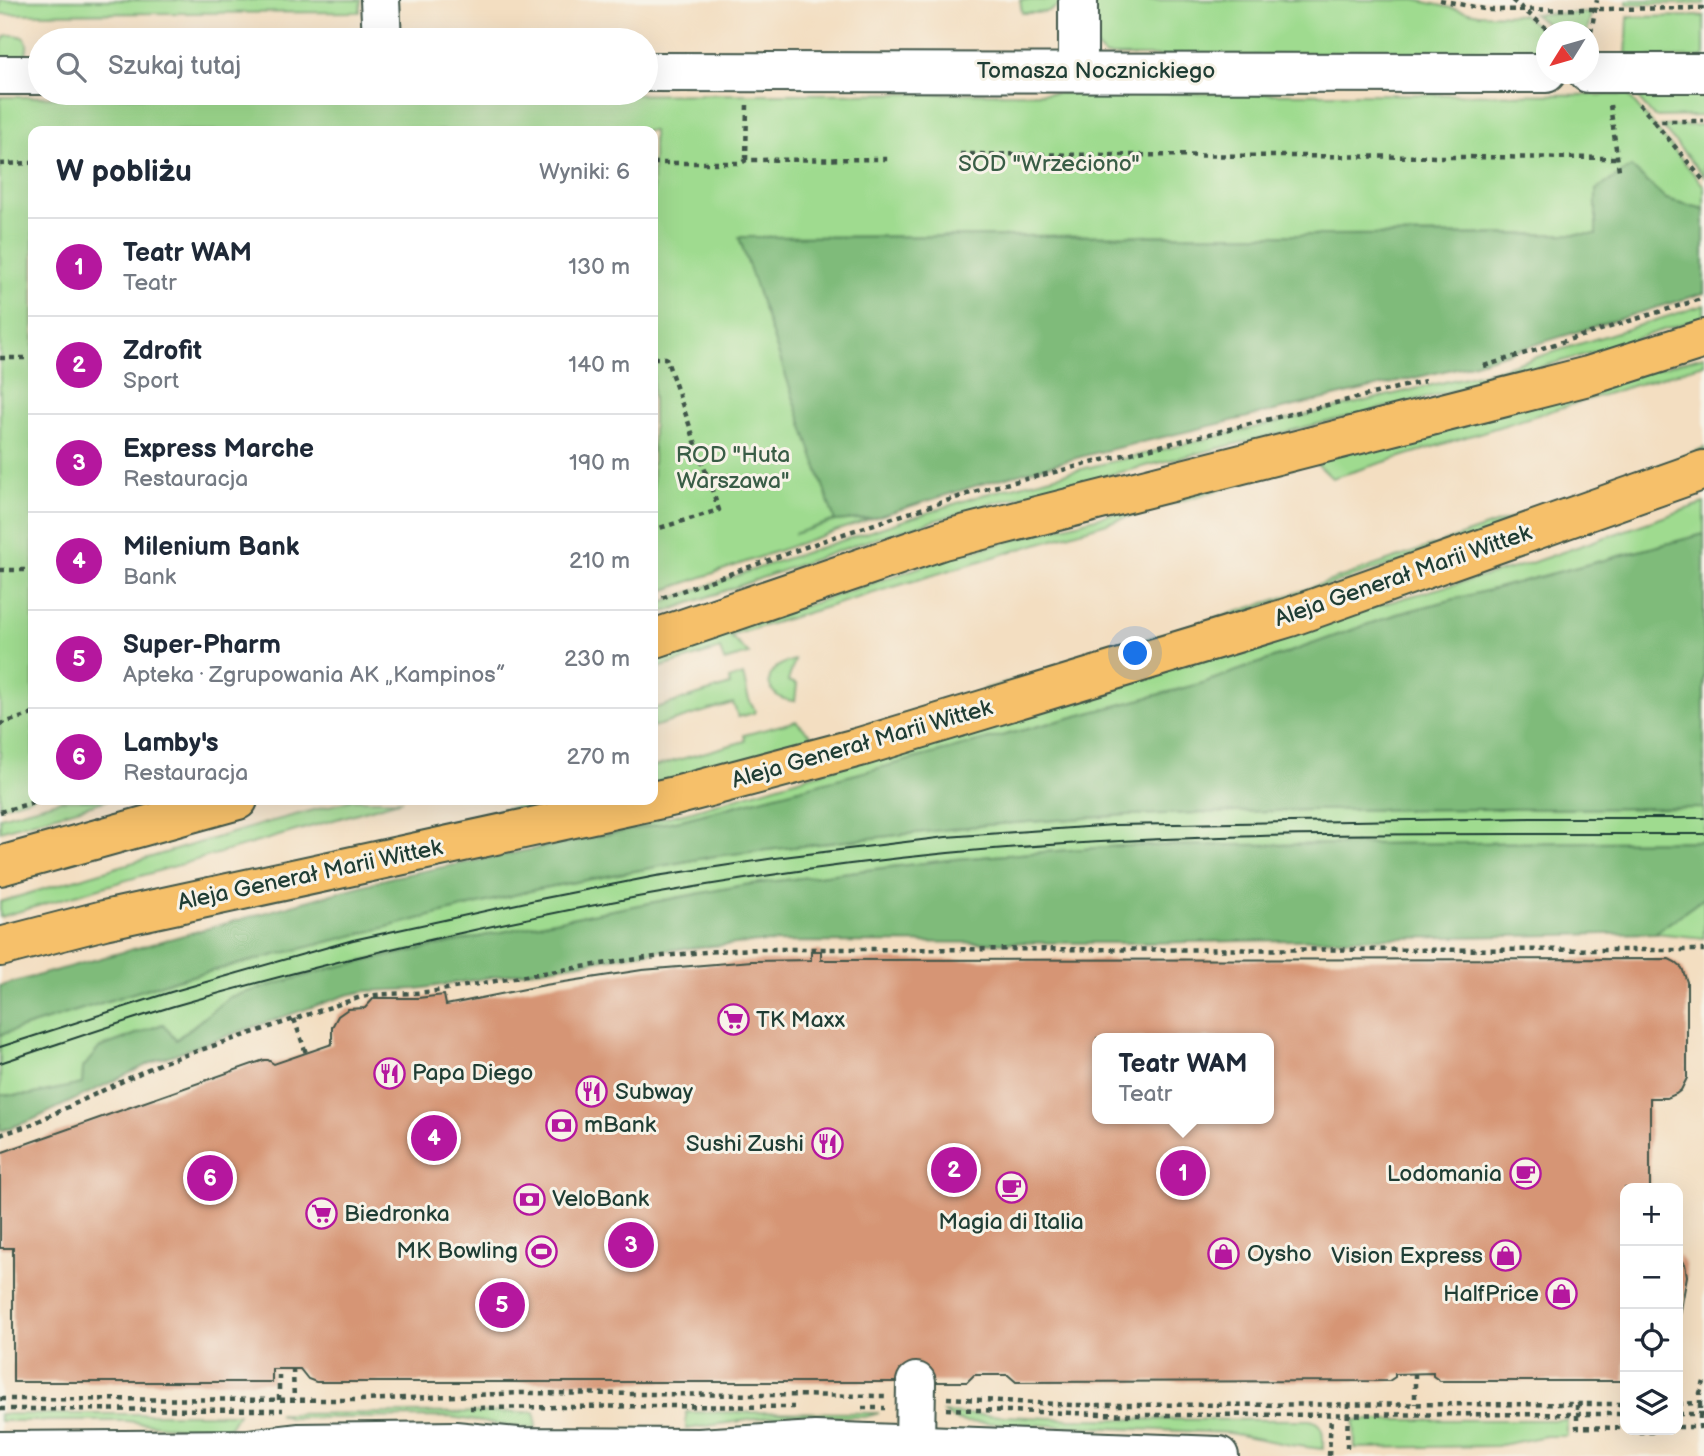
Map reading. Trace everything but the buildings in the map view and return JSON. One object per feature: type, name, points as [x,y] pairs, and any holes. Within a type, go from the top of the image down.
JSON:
[{"type":"main road","points":[[658,637],[943,540],[1588,376],[1704,339]]},
{"type":"main road","name":"Aleja Generał Marii Wittek","points":[[658,800],[860,747],[1290,617],[1704,470]]},
{"type":"main road","points":[[0,866],[220,805]]},
{"type":"main road","name":"Aleja Generał Marii Wittek","points":[[0,947],[104,920],[634,805]]},
{"type":"street","points":[[380,0],[381,28]]},
{"type":"street","points":[[1078,0],[1078,71]]},
{"type":"street","name":"Tomasza Nocznickiego","points":[[658,73],[747,83],[1078,71],[1536,73]]},
{"type":"street","points":[[1599,88],[1704,73]]},
{"type":"street","points":[[0,75],[28,75]]},
{"type":"street","points":[[915,1444],[916,1389]]},
{"type":"street","points":[[23,1453],[248,1449],[298,1443],[443,1441],[518,1447],[691,1452],[915,1444],[1219,1456]]},
{"type":"path","points":[[1440,0],[1489,10],[1704,8]]},
{"type":"path","points":[[1512,0],[1538,21]]},
{"type":"path","points":[[1593,21],[1597,0]]},
{"type":"path","points":[[746,160],[747,83]]},
{"type":"path","points":[[1599,88],[1619,170]]},
{"type":"path","points":[[1654,121],[1704,181]]},
{"type":"path","points":[[960,155],[1616,158]]},
{"type":"path","points":[[658,163],[888,159]]},
{"type":"path","points":[[0,164],[28,163]]},
{"type":"path","points":[[0,358],[28,358]]},
{"type":"path","points":[[658,358],[666,358],[719,510],[658,528]]},
{"type":"path","points":[[0,570],[28,570]]},
{"type":"path","points":[[0,724],[28,716]]},
{"type":"path","points":[[0,811],[28,804]]},
{"type":"path","points":[[0,1135],[30,1125],[161,1063],[374,995],[417,994],[593,965],[715,950],[1704,950]]},
{"type":"path","points":[[293,1019],[306,1053]]},
{"type":"path","points":[[279,1369],[279,1400]]},
{"type":"path","points":[[293,1369],[294,1400]]},
{"type":"path","points":[[1415,1373],[1415,1404]]},
{"type":"path","points":[[1683,1427],[1700,1427],[1704,1382]]},
{"type":"path","points":[[0,1399],[294,1400],[916,1389],[1073,1405],[1620,1404]]},
{"type":"path","points":[[1347,1448],[1348,1404]]},
{"type":"path","points":[[1683,1404],[1700,1404]]},
{"type":"path","points":[[1577,1405],[1577,1427],[1620,1429]]},
{"type":"path","points":[[1683,1414],[1702,1414]]},
{"type":"path","points":[[1329,1456],[1331,1416]]},
{"type":"green space","points":[[0,0],[361,0],[360,12],[0,14]]},
{"type":"green space","points":[[1020,0],[1063,0],[1050,11],[1022,13]]},
{"type":"green space","points":[[1094,0],[1416,0],[1478,14],[1523,15],[1536,25],[1536,56],[1105,56],[1092,43]]},
{"type":"green space","points":[[1627,0],[1704,0],[1704,4],[1627,4]]},
{"type":"green space","points":[[1591,13],[1589,21],[1543,21],[1533,14]]},
{"type":"green space","points":[[1704,16],[1704,57],[1626,58],[1628,17]]},
{"type":"green space","points":[[5,36],[23,37],[27,42],[25,56],[0,61],[2,42]]},
{"type":"green space","points":[[1704,86],[1704,116],[1654,117],[1636,96],[1636,87]]},
{"type":"green space","name":"SOD \"Wrzeciono\"","points":[[658,95],[1628,95],[1704,186],[1704,209],[1666,199],[1631,168],[1596,190],[1597,234],[739,237],[835,520],[794,534],[835,521],[873,518],[658,592],[658,126],[28,126],[28,799],[0,807],[0,97],[28,97],[28,105],[658,105]]},
{"type":"green space","points":[[1704,125],[1704,176],[1661,126]]},
{"type":"green space","points":[[1631,167],[1666,199],[1704,209],[1704,293],[1465,366],[1091,454],[873,518],[835,521],[739,237],[1596,234],[1596,190]]},
{"type":"green space","points":[[1704,305],[1704,317],[1584,355],[1437,395],[986,505],[861,543],[658,614],[658,603],[982,495],[1499,369]]},
{"type":"green space","points":[[1704,356],[1704,364],[1332,478],[1314,461],[730,636],[749,654],[724,661],[720,649],[658,668],[658,655],[953,556]]},
{"type":"green space","points":[[1704,448],[1704,451],[1622,480]]},
{"type":"green space","points":[[1622,480],[1491,532],[1180,634],[982,690],[1278,599]]},
{"type":"green space","points":[[1704,503],[1704,534],[1397,614],[1203,683],[685,819],[518,853],[692,811],[1404,598],[1525,565]]},
{"type":"green space","points":[[1704,534],[1704,808],[1312,810],[1128,815],[986,825],[715,856],[538,889],[168,982],[0,1035],[0,986],[393,877],[685,819],[1203,683],[1397,614]]},
{"type":"green space","points":[[795,660],[788,681],[797,684],[795,701],[789,701],[777,696],[769,681],[777,667]]},
{"type":"green space","points":[[743,675],[754,713],[738,717],[733,703],[658,726],[658,707],[730,685],[729,679]]},
{"type":"green space","points":[[796,721],[817,741],[658,783],[658,766],[745,741],[744,735]]},
{"type":"green space","points":[[43,805],[91,805],[0,831],[0,817]]},
{"type":"green space","points":[[333,805],[385,805],[0,917],[0,902]]},
{"type":"green space","points":[[519,805],[569,805],[437,831],[437,827]]},
{"type":"green space","points":[[1704,808],[1704,841],[1120,846],[956,859],[744,885],[544,923],[332,968],[230,997],[175,1040],[163,1024],[99,1048],[83,1084],[29,1095],[0,1095],[0,1035],[168,982],[538,889],[715,856],[986,825],[1128,815],[1312,810]]},
{"type":"green space","points":[[1704,841],[1704,898],[1655,933],[1140,943],[759,942],[657,951],[417,989],[366,991],[347,995],[157,1060],[32,1120],[0,1131],[0,1095],[29,1095],[82,1084],[83,1068],[99,1048],[163,1024],[176,1040],[230,997],[332,968],[544,923],[744,885],[956,859],[1120,846]]},
{"type":"green space","points":[[1704,898],[1704,938],[1655,933]]},
{"type":"green space","points":[[535,1412],[536,1429],[451,1417],[289,1418],[278,1414]]},
{"type":"green space","points":[[686,1412],[879,1413],[865,1417],[768,1417],[686,1429]]},
{"type":"green space","points":[[944,1413],[1070,1419],[1310,1420],[1321,1427],[1323,1449],[1230,1433],[964,1422]]},
{"type":"green space","points":[[0,1414],[238,1414],[230,1427],[212,1432],[127,1421],[0,1421]]},
{"type":"green space","points":[[1354,1420],[1567,1420],[1567,1436],[1546,1436],[1496,1446],[1355,1448]]},
{"type":"tram line","points":[[0,1047],[171,992],[353,940],[656,876],[775,858],[946,837],[1114,825],[1704,818]]},
{"type":"tram line","points":[[0,1063],[174,1006],[401,947],[626,899],[819,868],[948,853],[1137,840],[1420,834],[1704,834]]},
{"type":"place","name":"TK Maxx","points":[[733,1020]]},
{"type":"place","name":"Papa Diego","points":[[389,1073]]},
{"type":"place","name":"Subway","points":[[592,1092]]},
{"type":"place","name":"mBank","points":[[561,1125]]},
{"type":"place","name":"Milenium Bank","points":[[434,1138]]},
{"type":"place","name":"Sushi Zushi","points":[[827,1144]]},
{"type":"place","name":"Zdrofit","points":[[954,1170]]},
{"type":"place","name":"Teatr WAM","points":[[1183,1173]]},
{"type":"place","name":"Lodomania","points":[[1525,1174]]},
{"type":"place","name":"Lamby's","points":[[210,1178]]},
{"type":"place","name":"Magia di Italia","points":[[1011,1188]]},
{"type":"place","name":"VeloBank","points":[[529,1199]]},
{"type":"place","name":"Biedronka","points":[[321,1214]]},
{"type":"place","name":"Express Marche","points":[[631,1245]]},
{"type":"place","name":"MK Bowling","points":[[541,1251]]},
{"type":"place","name":"Oysho","points":[[1224,1254]]},
{"type":"place","name":"Vision Express","points":[[1506,1256]]},
{"type":"place","name":"HalfPrice","points":[[1562,1294]]},
{"type":"place","name":"Super-Pharm","points":[[502,1305]]},
{"type":"park label","name":"ROD \"Huta Warszawa\"","points":[[733,468]]}]
